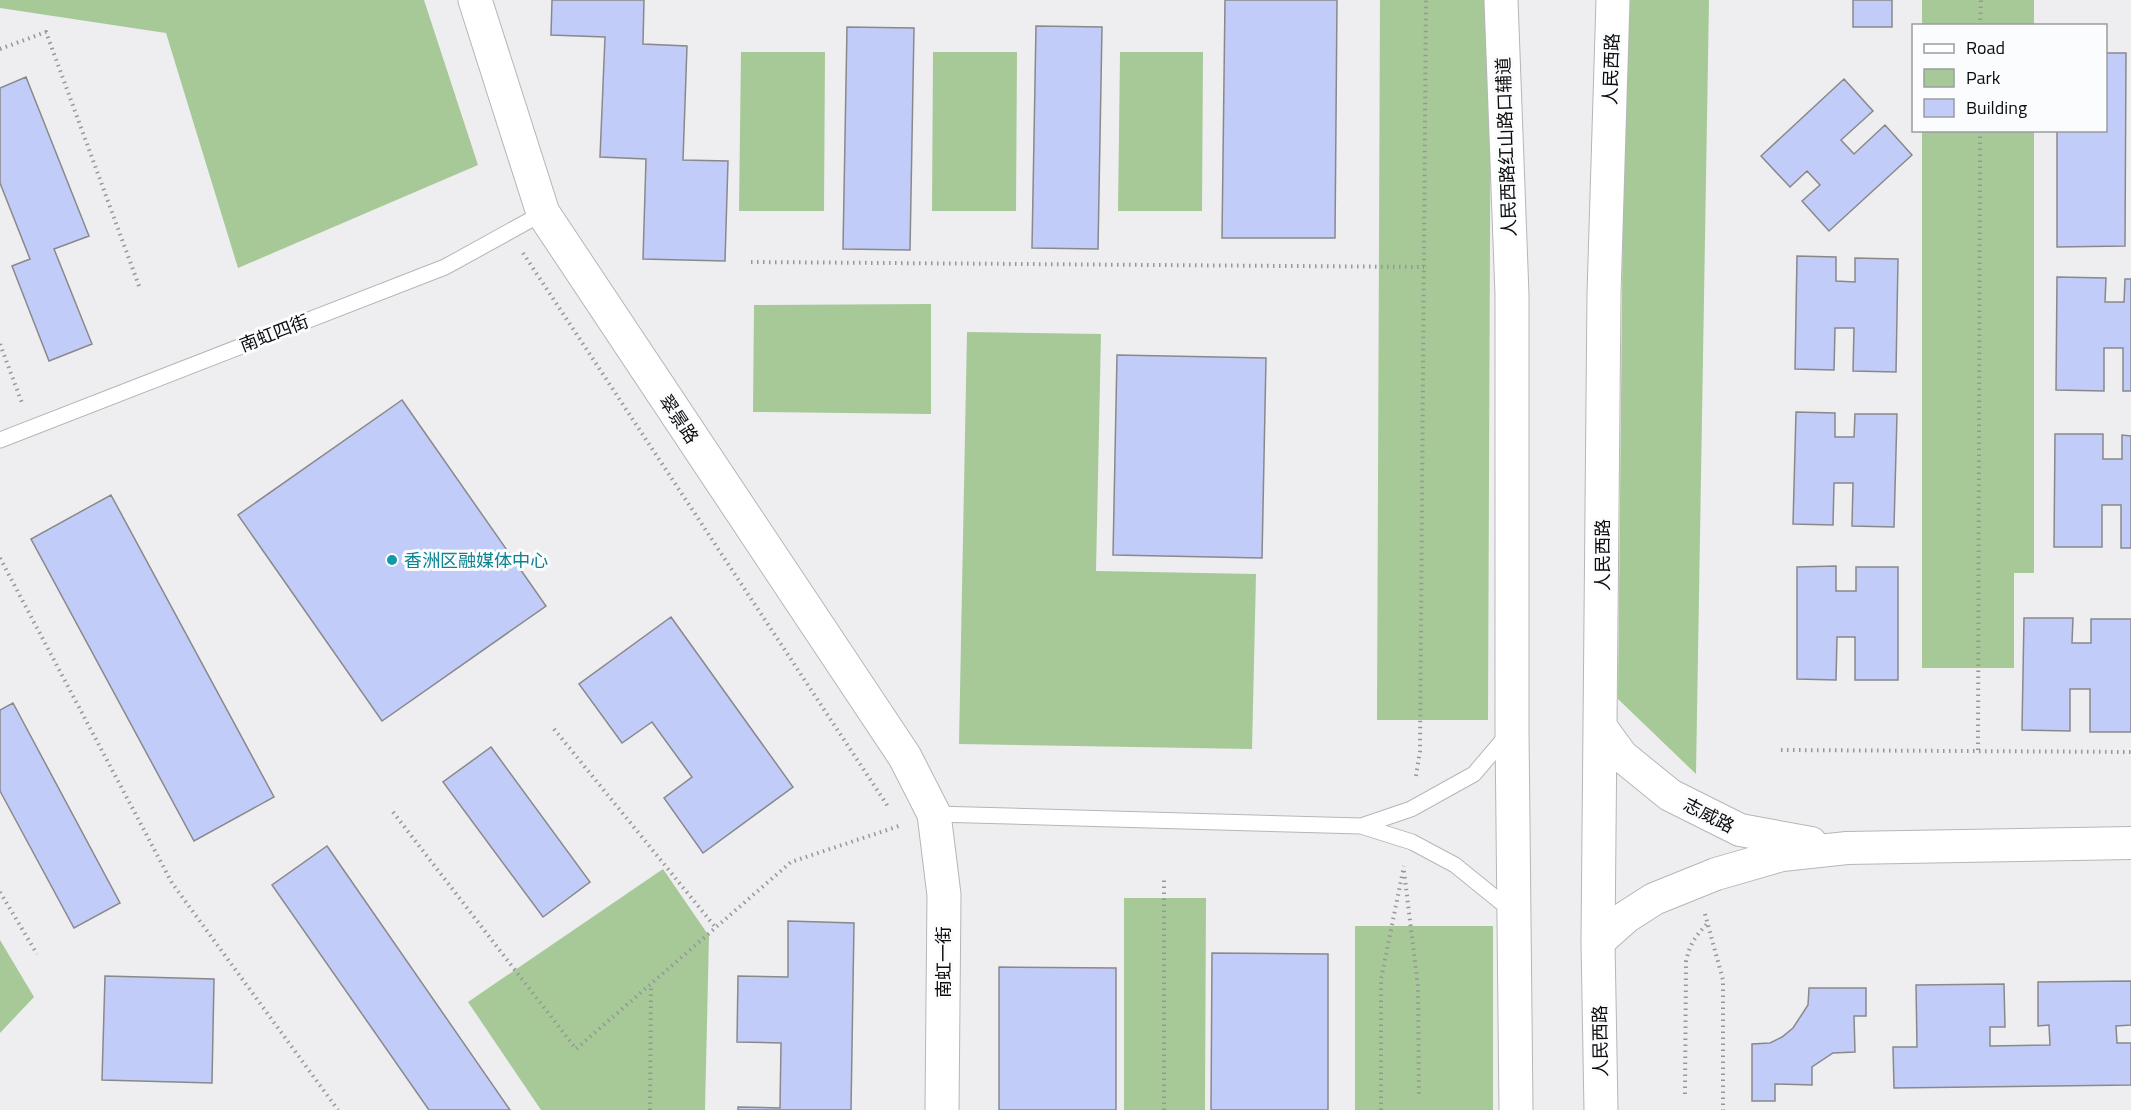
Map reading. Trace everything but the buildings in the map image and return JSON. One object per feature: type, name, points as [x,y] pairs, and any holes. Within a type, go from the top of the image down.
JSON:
[{"type":"main road","name":"翠景路","points":[[475,0],[543,213],[905,757],[934,814]]},
{"type":"main road","name":"人民西路红山路口辅道","points":[[1501,0],[1512,295],[1512,730]]},
{"type":"main road","name":"人民西路","points":[[1601,1110],[1598,942],[1604,294],[1614,0]]},
{"type":"main road","points":[[1512,730],[1516,1110]]},
{"type":"main road","name":"南虹一街","points":[[934,814],[944,895],[942,1110]]},
{"type":"street","name":"志威路","points":[[1600,726],[1623,756],[1670,795],[1740,831],[1847,848]]},
{"type":"street","name":"志威路","points":[[1598,942],[1626,917],[1654,898],[1749,863],[1782,855],[1847,848],[2131,843]]},
{"type":"lane","name":"南虹四街","points":[[0,440],[445,267],[543,213]]},
{"type":"lane","points":[[1361,826],[1411,809],[1474,774],[1512,730]]},
{"type":"lane","points":[[934,814],[1361,826],[1404,839],[1455,865],[1514,914]]},
{"type":"path","points":[[1411,809],[1420,751],[1426,0]]},
{"type":"path","points":[[1980,24],[1981,0]]},
{"type":"path","points":[[0,50],[46,33],[138,286]]},
{"type":"path","points":[[1978,750],[1980,132]]},
{"type":"path","points":[[510,232],[900,825],[903,835]]},
{"type":"path","points":[[751,262],[1424,267]]},
{"type":"path","points":[[0,345],[31,428]]},
{"type":"path","points":[[0,558],[172,883],[338,1110]]},
{"type":"path","points":[[554,729],[716,928]]},
{"type":"path","points":[[1781,750],[2131,752]]},
{"type":"path","points":[[393,812],[576,1049],[792,862],[934,814]]},
{"type":"path","points":[[1404,839],[1404,868],[1418,987],[1419,1097]]},
{"type":"path","points":[[1381,1110],[1381,979],[1404,868]]},
{"type":"path","points":[[1164,879],[1164,1110]]},
{"type":"path","points":[[1692,883],[1708,922],[1723,980],[1723,1110]]},
{"type":"path","points":[[0,892],[37,954]]},
{"type":"path","points":[[1685,1094],[1686,962],[1688,948],[1708,922]]},
{"type":"path","points":[[650,1110],[651,984]]},
{"type":"green space","points":[[0,0],[424,0],[478,165],[238,268],[166,33],[0,8]]},
{"type":"green space","points":[[1380,0],[1491,0],[1488,720],[1377,720]]},
{"type":"green space","points":[[1625,0],[1709,0],[1696,774],[1618,699]]},
{"type":"green space","points":[[1922,0],[2034,0],[2034,24],[1922,24]]},
{"type":"green space","points":[[741,52],[825,52],[824,211],[739,211]]},
{"type":"green space","points":[[933,52],[1017,52],[1016,211],[932,211]]},
{"type":"green space","points":[[1120,52],[1203,52],[1202,211],[1118,211]]},
{"type":"green space","points":[[1922,132],[2034,132],[2034,573],[2014,573],[2014,668],[1922,668]]},
{"type":"green space","points":[[931,304],[931,414],[753,412],[754,305]]},
{"type":"green space","points":[[967,332],[1101,334],[1096,571],[1256,574],[1252,749],[959,744]]},
{"type":"green space","points":[[663,869],[709,936],[705,1110],[541,1110],[468,1002]]},
{"type":"green space","points":[[1124,898],[1206,898],[1205,1110],[1124,1110]]},
{"type":"green space","points":[[1355,926],[1493,926],[1493,1110],[1355,1110]]},
{"type":"green space","points":[[0,940],[34,997],[0,1033]]},
{"type":"place","name":"香洲区融媒体中心","points":[[392,560]]}]
